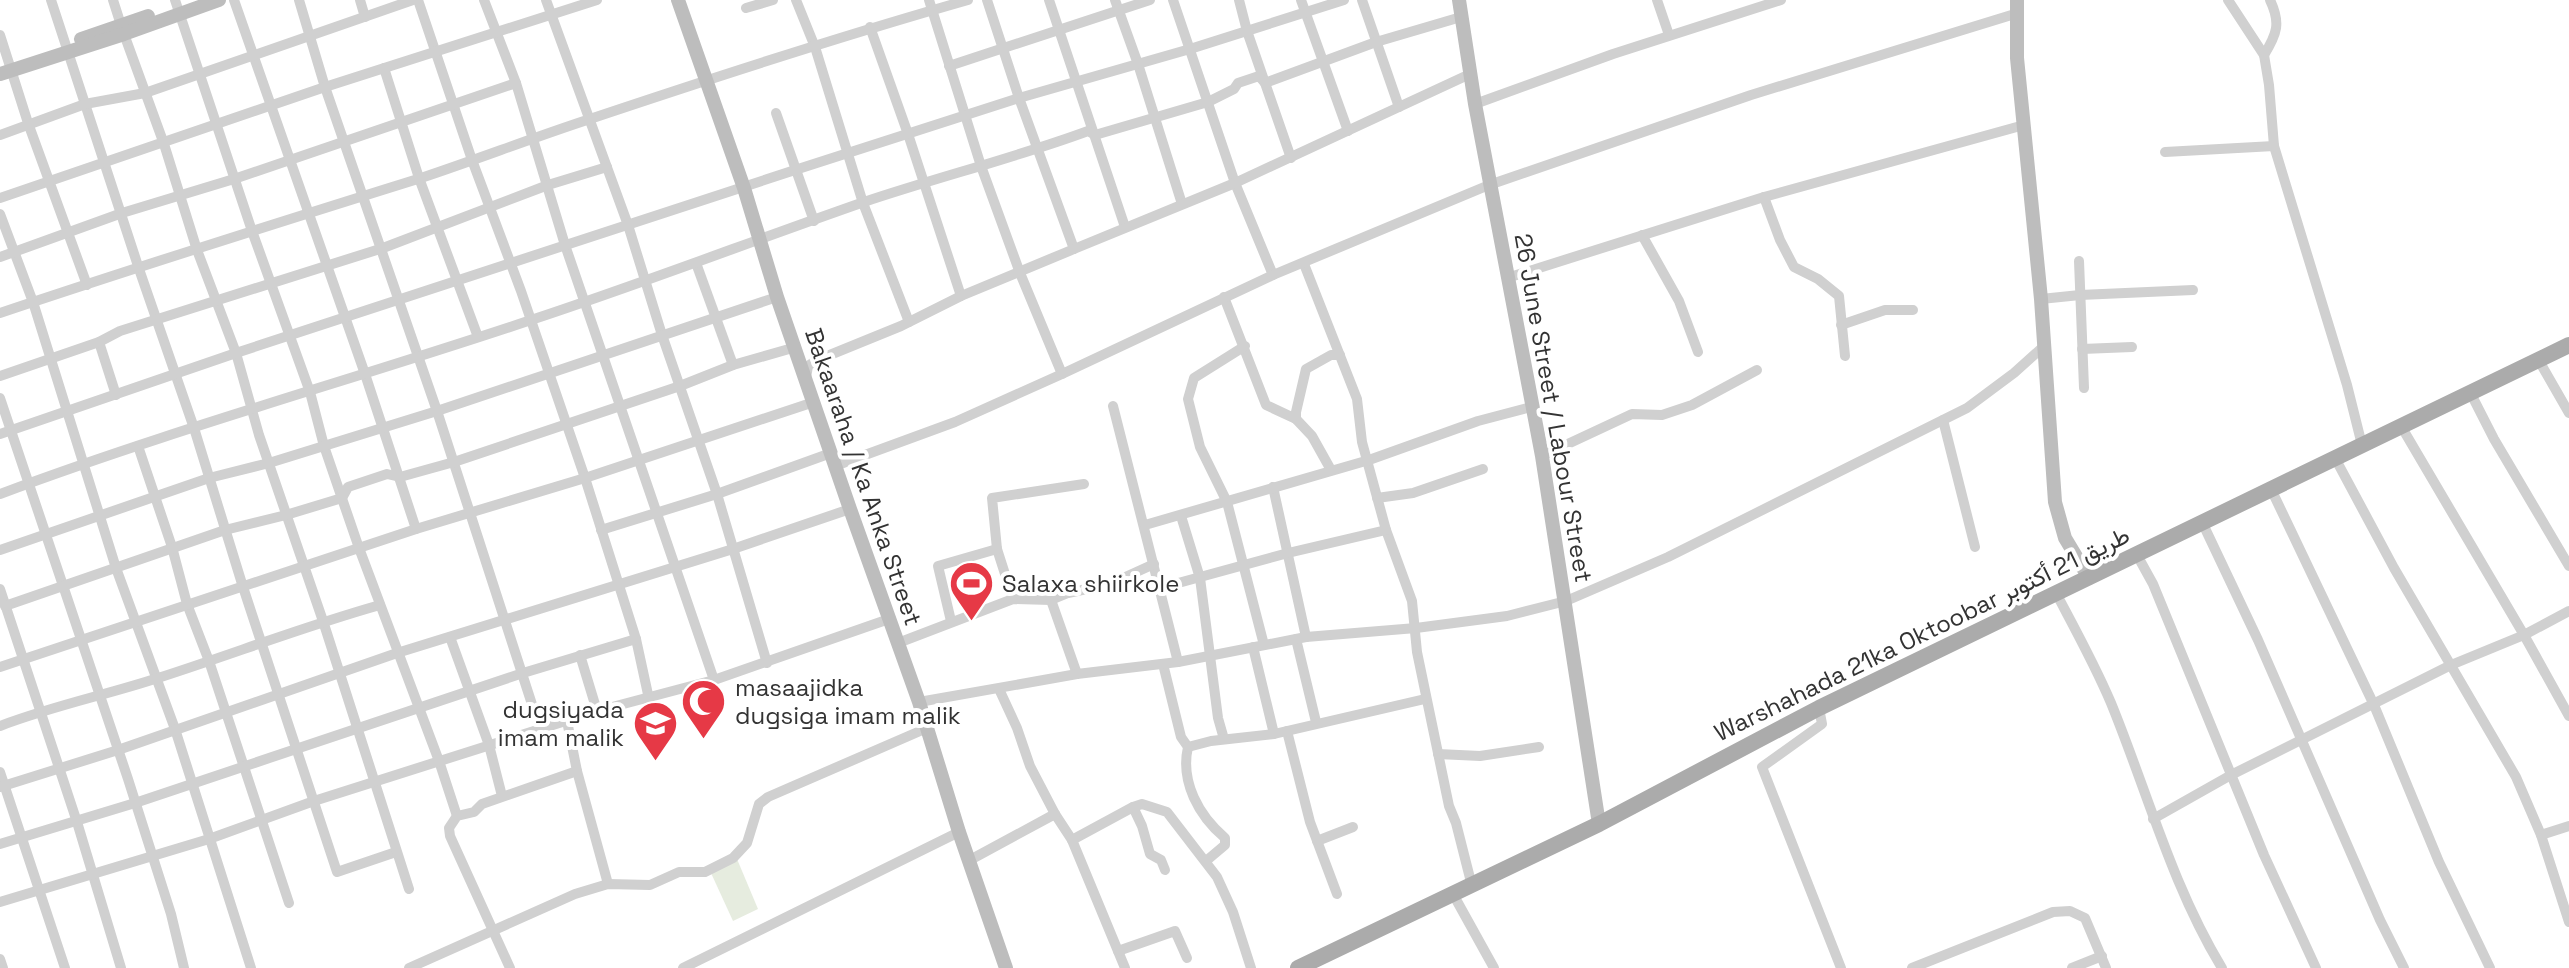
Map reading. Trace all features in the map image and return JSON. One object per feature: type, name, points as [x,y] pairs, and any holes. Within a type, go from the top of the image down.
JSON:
[{"type":"main road","name":"Warshahada 21ka Oktoobar طريق 21 أكتوبر","points":[[1298,968],[1599,824],[1819,708],[2569,345]]},
{"type":"street","points":[[51,0],[194,428],[337,872],[396,852]]},
{"type":"street","points":[[113,0],[215,302],[236,353],[251,409],[409,889]]},
{"type":"street","points":[[5,68],[122,30],[194,0]]},
{"type":"street","points":[[177,7],[219,0]]},
{"type":"street","points":[[234,0],[255,53],[416,529]]},
{"type":"street","points":[[299,0],[325,87],[383,248],[540,729]]},
{"type":"street","points":[[360,0],[365,17]]},
{"type":"street","points":[[0,135],[85,104],[145,93],[416,0],[437,51],[472,160],[567,423],[636,639],[649,699]]},
{"type":"street","points":[[484,0],[516,83],[565,245],[714,680]]},
{"type":"street","points":[[546,0],[628,225],[717,494],[767,663]]},
{"type":"street","points":[[0,198],[325,87],[597,0]]},
{"type":"street","name":"Bakaaraha / Ka Anka Street","points":[[678,0],[744,188],[777,297],[919,702],[1006,968]]},
{"type":"street","points":[[746,8],[773,0]]},
{"type":"street","points":[[796,0],[815,47],[863,203],[909,322]]},
{"type":"street","points":[[0,313],[815,47],[931,5],[968,0]]},
{"type":"street","points":[[987,0],[1074,249]]},
{"type":"street","points":[[1049,0],[1125,227]]},
{"type":"street","points":[[949,66],[1059,31],[1116,5],[1150,0]]},
{"type":"street","points":[[1173,0],[1235,183],[1273,275]]},
{"type":"street","points":[[1239,0],[1291,158]]},
{"type":"street","points":[[1301,0],[1348,131]]},
{"type":"street","points":[[6,432],[236,353],[795,170],[1019,98],[1190,49],[1344,0]]},
{"type":"street","points":[[1362,0],[1399,107]]},
{"type":"street","points":[[1657,0],[1669,35]]},
{"type":"street","points":[[1475,104],[1669,35],[1781,0]]},
{"type":"street","points":[[2228,0],[2264,55],[2274,146],[2347,385],[2362,445]]},
{"type":"street","points":[[2264,55],[2276,35],[2279,21],[2270,0]]},
{"type":"street","points":[[931,5],[981,166],[1020,273],[1062,374]]},
{"type":"street","points":[[1116,5],[1182,204]]},
{"type":"street","points":[[1265,83],[1376,42],[1463,5]]},
{"type":"street","name":"26 June Street / Labour Street","points":[[1463,5],[1470,74],[1542,456],[1599,824]]},
{"type":"street","points":[[601,530],[955,422],[1273,275],[1489,185],[2017,6],[2017,58],[2041,299],[2055,502],[2065,538],[2089,578]]},
{"type":"street","points":[[177,7],[310,392],[324,446],[359,548],[457,816]]},
{"type":"street","points":[[870,27],[961,296]]},
{"type":"street","points":[[0,35],[5,68],[87,285]]},
{"type":"street","points":[[384,68],[419,178],[478,337]]},
{"type":"street","points":[[806,378],[808,366],[815,361],[909,322],[961,296],[1235,183],[1470,74]]},
{"type":"street","points":[[0,494],[85,463],[530,321],[924,183],[1037,150],[1088,131],[1095,135],[1208,102],[1234,89],[1238,83],[1259,76],[1265,83]]},
{"type":"street","points":[[0,257],[122,213],[234,179],[516,83]]},
{"type":"street","points":[[776,113],[814,221]]},
{"type":"street","points":[[1507,278],[1764,197],[2024,125]]},
{"type":"street","points":[[2165,152],[2274,146]]},
{"type":"street","points":[[0,376],[99,342],[120,331],[383,248],[548,185],[607,167]]},
{"type":"street","points":[[1764,197],[1794,267],[1818,279],[1839,296],[1845,356]]},
{"type":"street","points":[[0,214],[33,302],[116,568],[175,729],[251,968]]},
{"type":"street","points":[[1642,235],[1679,301],[1698,352]]},
{"type":"street","points":[[2079,261],[2084,388]]},
{"type":"street","points":[[696,263],[733,365]]},
{"type":"street","points":[[1304,264],[1357,399],[1362,442],[1377,498],[1412,601],[1425,699],[1472,886]]},
{"type":"street","points":[[2041,299],[2193,290]]},
{"type":"street","points":[[0,550],[209,478],[269,463],[437,411],[777,297]]},
{"type":"street","points":[[1224,297],[1266,405],[1296,419],[1312,436],[1331,470]]},
{"type":"street","points":[[1841,325],[1885,310],[1913,310]]},
{"type":"street","points":[[99,342],[116,395]]},
{"type":"street","points":[[1245,346],[1194,378],[1188,393],[1200,447],[1227,502],[1245,564],[1274,734]]},
{"type":"street","points":[[5,606],[225,530],[342,498],[348,487],[387,474],[400,477],[454,462],[680,386],[733,365],[796,347]]},
{"type":"street","points":[[919,702],[1077,674],[1178,662],[1301,638],[1507,616],[1566,601],[1668,557],[1943,420],[1986,395],[2043,347]]},
{"type":"street","points":[[2082,349],[2132,347]]},
{"type":"street","points":[[1296,419],[1306,369],[1331,355],[1340,355]]},
{"type":"street","points":[[2538,359],[2569,413]]},
{"type":"street","points":[[1542,456],[1632,414],[1662,415],[1692,405],[1757,370]]},
{"type":"street","points":[[2470,392],[2569,566]]},
{"type":"street","points":[[0,398],[6,432],[29,483],[153,856],[184,968]]},
{"type":"street","points":[[0,667],[416,529],[585,478],[814,402]]},
{"type":"street","points":[[1113,406],[1178,662]]},
{"type":"street","points":[[1145,525],[1369,460],[1478,421],[1531,407]]},
{"type":"street","points":[[1943,420],[1975,547]]},
{"type":"street","points":[[2401,426],[2569,716]]},
{"type":"street","points":[[138,446],[172,547],[187,604],[209,661],[289,903]]},
{"type":"street","points":[[2335,458],[2394,568],[2516,777],[2541,835],[2569,922]]},
{"type":"street","points":[[1377,498],[1413,493],[1483,469]]},
{"type":"street","points":[[1013,599],[997,549],[992,498],[1084,484]]},
{"type":"street","points":[[1273,487],[1288,553],[1316,722]]},
{"type":"street","points":[[2271,489],[2374,705],[2439,862],[2490,968]]},
{"type":"street","points":[[2,786],[118,750],[397,653],[733,549],[850,509]]},
{"type":"street","points":[[1181,516],[1200,578],[1218,718],[1224,739]]},
{"type":"street","points":[[2202,522],[2404,968]]},
{"type":"street","points":[[1160,588],[1386,530]]},
{"type":"street","points":[[951,621],[938,566],[997,549]]},
{"type":"street","points":[[2137,555],[2153,584],[2264,855],[2316,968]]},
{"type":"street","points":[[898,643],[1013,599],[1051,600],[1110,584],[1154,564]]},
{"type":"street","points":[[0,589],[77,822],[121,968]]},
{"type":"street","points":[[2056,593],[2110,701],[2153,819],[2203,938],[2222,968]]},
{"type":"street","points":[[1051,600],[1077,674]]},
{"type":"street","points":[[0,726],[41,710],[157,678],[323,621],[380,605]]},
{"type":"street","points":[[2153,819],[2302,739],[2569,611]]},
{"type":"street","points":[[0,902],[209,839],[314,801],[597,711],[714,680],[889,619]]},
{"type":"street","points":[[450,637],[489,745],[502,796]]},
{"type":"street","points":[[0,844],[77,822],[523,673],[636,639]]},
{"type":"street","points":[[580,655],[597,711]]},
{"type":"street","points":[[1163,664],[1181,737],[1188,747],[1185,760],[1188,783],[1201,810],[1226,841],[1206,861]]},
{"type":"street","points":[[999,689],[1030,766],[1072,840],[1125,968]]},
{"type":"street","points":[[1188,747],[1224,739],[1274,734],[1425,699]]},
{"type":"street","points":[[1819,708],[1822,724],[1762,767],[1841,968]]},
{"type":"street","points":[[567,721],[577,771],[608,884]]},
{"type":"street","points":[[409,968],[575,894],[608,884],[650,885],[679,872],[705,872],[733,858],[747,843],[759,804],[768,797],[927,728]]},
{"type":"street","points":[[1287,731],[1317,841],[1337,894]]},
{"type":"street","points":[[1438,754],[1480,756],[1539,747]]},
{"type":"street","points":[[510,968],[448,832],[457,816],[474,812],[482,804],[577,771]]},
{"type":"street","points":[[0,772],[2,786],[23,836],[65,968]]},
{"type":"street","points":[[1072,840],[1142,804],[1167,812],[1217,877],[1233,912],[1251,968]]},
{"type":"street","points":[[1133,807],[1150,854],[1161,860],[1165,870]]},
{"type":"street","points":[[970,860],[1055,814]]},
{"type":"street","points":[[2541,835],[2569,826]]},
{"type":"street","points":[[1317,841],[1353,827]]},
{"type":"street","points":[[683,968],[959,832]]},
{"type":"street","points":[[1453,894],[1494,968]]},
{"type":"street","points":[[1912,968],[2053,912],[2070,911],[2085,918],[2106,968]]},
{"type":"street","points":[[1118,951],[1175,931],[1187,958]]},
{"type":"street","points":[[2072,968],[2102,956]]},
{"type":"street","points":[[0,960],[3,968]]},
{"type":"shaded area","points":[[737,859],[758,909],[733,921],[711,873]]},
{"type":"place","name":"Salaxa shiirkole","points":[[971,623]]},
{"type":"place","name":"masaajidka dugsiga imam malik","points":[[704,741]]},
{"type":"place","name":"dugsiyada imam malik","points":[[655,763]]}]
